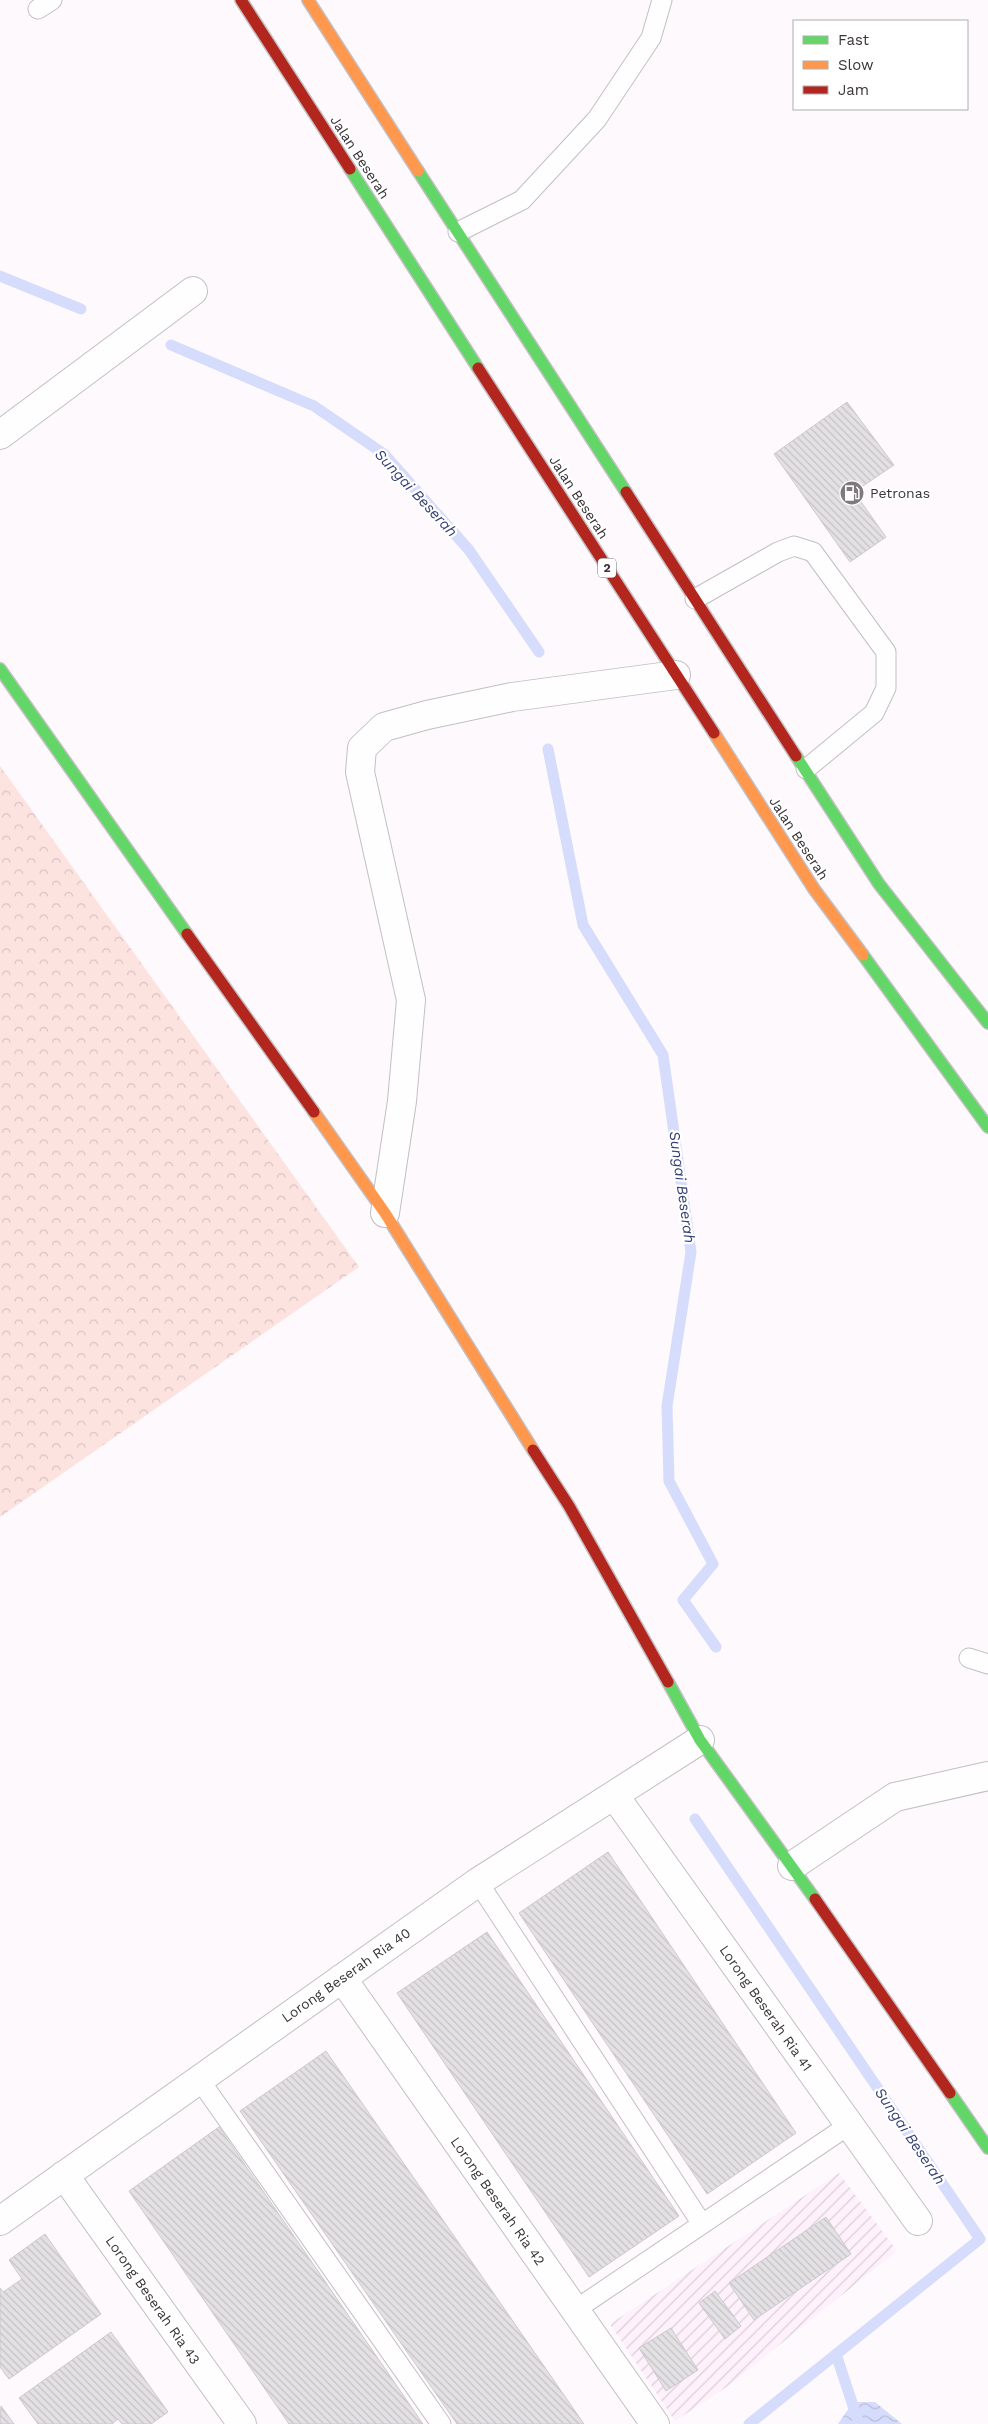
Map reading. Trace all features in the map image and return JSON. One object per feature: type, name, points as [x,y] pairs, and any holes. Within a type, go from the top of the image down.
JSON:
[{"type":"main road","name":"Jalan Beserah","points":[[241,0],[814,889],[988,1127]]},
{"type":"main road","points":[[308,0],[879,884],[988,1023]]},
{"type":"main road","points":[[0,669],[386,1213],[432,1291],[569,1506],[700,1740],[792,1866],[988,2148]]},
{"type":"street","points":[[0,436],[193,291]]},
{"type":"street","points":[[386,1213],[402,1101],[411,1000],[360,772],[362,748],[384,727],[427,714],[512,697],[676,675]]},
{"type":"street","name":"Lorong Beserah Ria 40","points":[[0,2221],[478,1882],[700,1740]]},
{"type":"street","points":[[792,1866],[896,1797],[988,1776]]},
{"type":"street","name":"Lorong Beserah Ria 41","points":[[614,1795],[918,2221]]},
{"type":"street","name":"Lorong Beserah Ria 42","points":[[342,1978],[655,2424]]},
{"type":"street","name":"Lorong Beserah Ria 43","points":[[64,2175],[231,2420]]},
{"type":"lane","points":[[458,232],[522,200],[597,119],[651,38],[662,0]]},
{"type":"lane","points":[[695,599],[778,552],[794,546],[813,552],[886,652],[886,688],[874,713],[806,769]]},
{"type":"lane","points":[[969,1658],[988,1664]]},
{"type":"lane","points":[[478,1882],[702,2224]]},
{"type":"lane","points":[[199,2079],[441,2424]]},
{"type":"lane","points":[[575,2310],[849,2125]]},
{"type":"shaded area","points":[[839,2173],[897,2251],[728,2386],[675,2421],[610,2324]]},
{"type":"green space","points":[[0,766],[359,1267],[0,1517]]},
{"type":"water","points":[[853,2402],[875,2402],[902,2424],[838,2424]]},
{"type":"building","points":[[847,402],[894,465],[854,492],[886,537],[850,562],[774,454]]},
{"type":"building","points":[[608,1852],[796,2133],[707,2194],[519,1913]]},
{"type":"building","points":[[487,1932],[679,2216],[589,2277],[397,1993]]},
{"type":"building","points":[[326,2051],[584,2424],[457,2424],[240,2111]]},
{"type":"building","points":[[219,2127],[423,2424],[289,2424],[129,2191]]},
{"type":"building","points":[[826,2217],[851,2254],[754,2320],[729,2283]]},
{"type":"building","points":[[45,2234],[101,2314],[9,2379],[0,2367],[0,2288],[3,2292],[22,2279],[9,2260]]},
{"type":"building","points":[[715,2291],[741,2326],[725,2339],[699,2303]]},
{"type":"building","points":[[671,2328],[698,2370],[666,2391],[639,2348]]},
{"type":"building","points":[[111,2332],[168,2412],[151,2424],[122,2424],[118,2419],[112,2424],[38,2424],[19,2398]]},
{"type":"building","points":[[1,2406],[14,2424],[0,2424]]},
{"type":"waterway","name":"Sungai Beserah","points":[[0,276],[81,309]]},
{"type":"waterway","name":"Sungai Beserah","points":[[171,345],[314,406],[384,454],[469,550],[539,652]]},
{"type":"waterway","name":"Sungai Beserah","points":[[548,749],[583,925],[663,1055],[691,1252],[667,1406],[669,1481],[713,1564],[683,1600],[716,1647]]},
{"type":"waterway","name":"Sungai Beserah","points":[[695,1819],[980,2239],[749,2424]]},
{"type":"waterway","name":"Sungai Beserah","points":[[836,2354],[859,2424]]},
{"type":"traffic: fast","points":[[350,169],[478,368]]},
{"type":"traffic: fast","points":[[418,171],[626,492]]},
{"type":"traffic: fast","points":[[0,669],[187,934]]},
{"type":"traffic: fast","points":[[796,756],[879,884],[988,1023]]},
{"type":"traffic: fast","points":[[863,955],[988,1127]]},
{"type":"traffic: fast","points":[[668,1682],[700,1740],[815,1899]]},
{"type":"traffic: fast","points":[[950,2093],[988,2148]]},
{"type":"traffic: slow","points":[[308,0],[418,171]]},
{"type":"traffic: slow","points":[[714,733],[814,889],[863,955]]},
{"type":"traffic: slow","points":[[314,1112],[385,1213],[533,1450]]},
{"type":"traffic: jam","points":[[241,0],[350,169]]},
{"type":"traffic: jam","points":[[478,368],[714,733]]},
{"type":"traffic: jam","points":[[626,492],[796,756]]},
{"type":"traffic: jam","points":[[187,934],[314,1112]]},
{"type":"traffic: jam","points":[[533,1450],[569,1506],[668,1682]]},
{"type":"traffic: jam","points":[[815,1899],[950,2093]]},
{"type":"place","name":"Petronas","points":[[852,493]]}]
